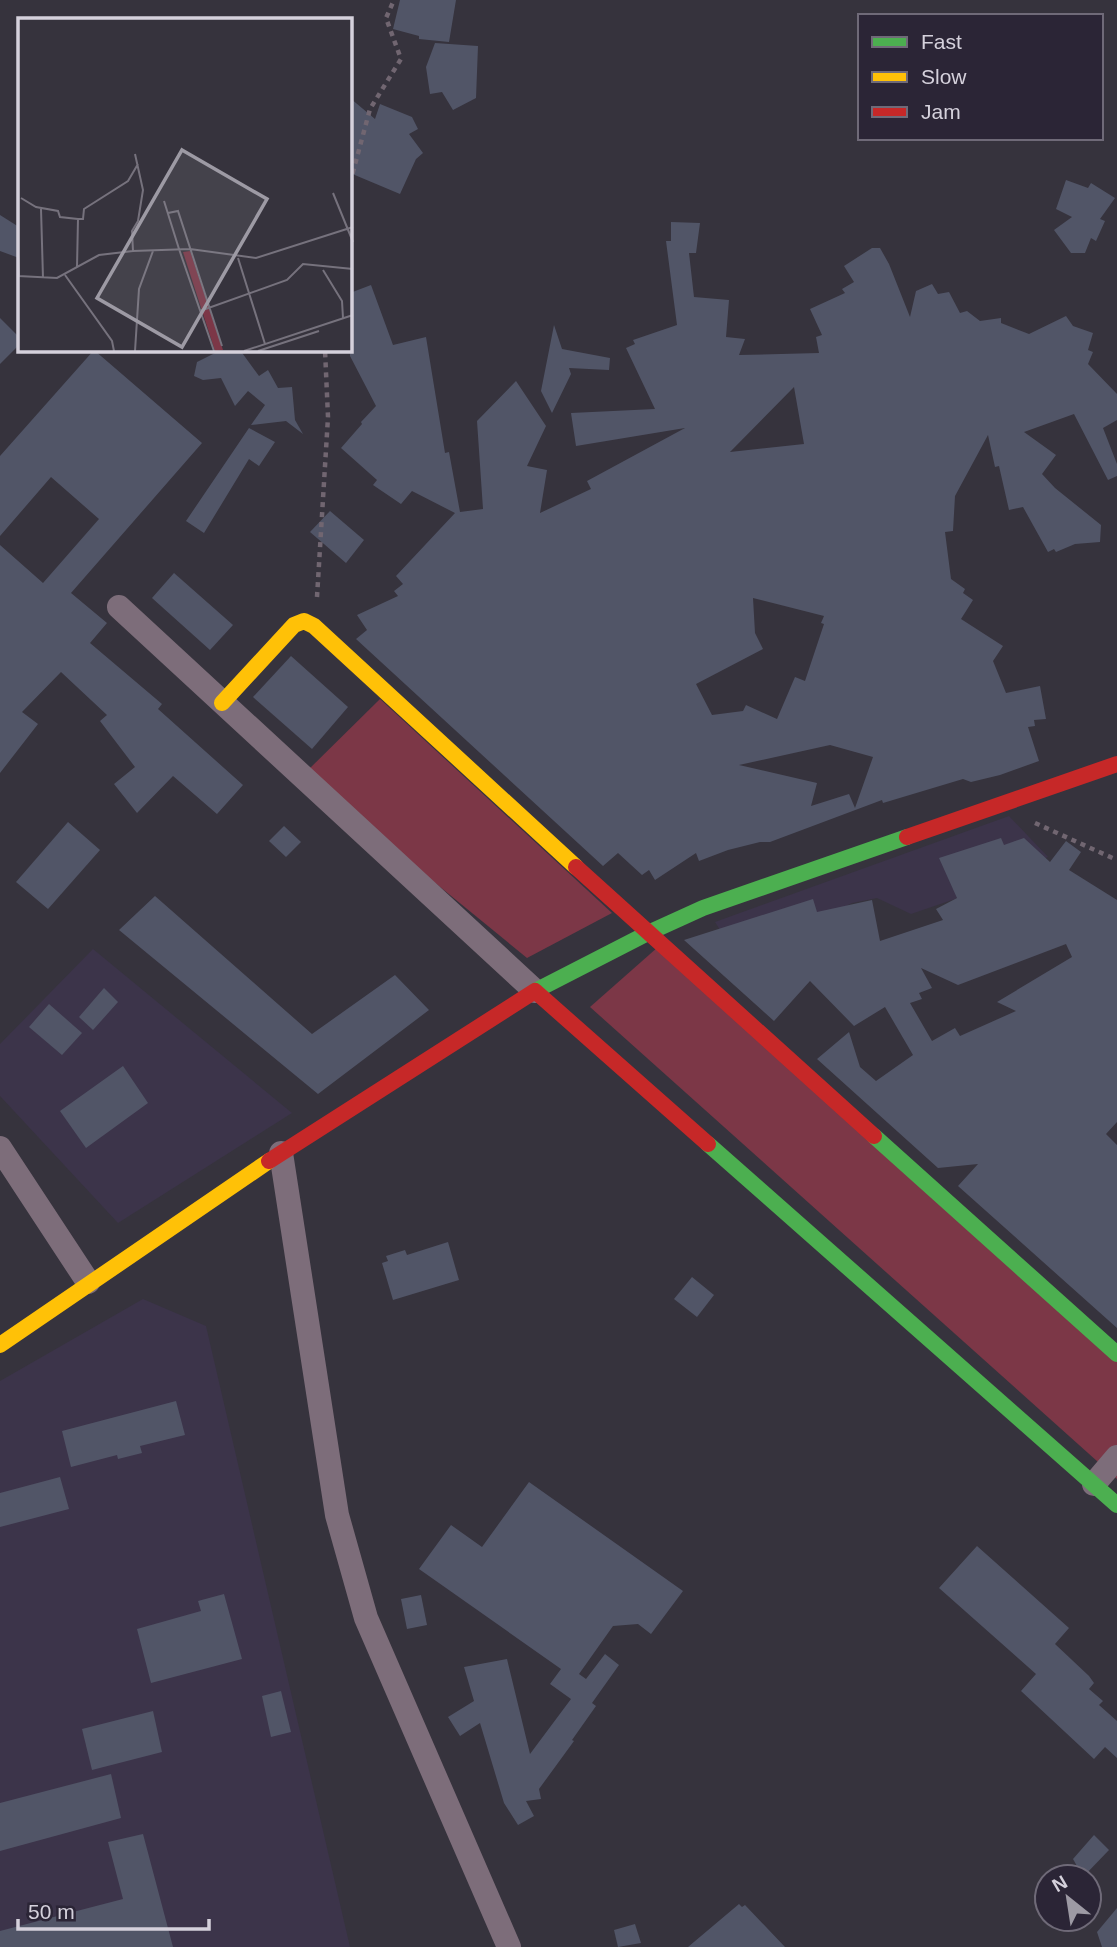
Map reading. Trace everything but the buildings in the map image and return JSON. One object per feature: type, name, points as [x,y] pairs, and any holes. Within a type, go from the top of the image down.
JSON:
[{"type":"main road","points":[[222,703],[295,625],[304,621],[314,626],[481,782],[1117,1354]]},
{"type":"main road","points":[[0,1345],[88,1282],[281,1153],[535,991],[648,933],[716,904],[1117,764]]},
{"type":"main road","points":[[535,991],[1117,1505]]},
{"type":"street","points":[[118,607],[535,991]]},
{"type":"street","points":[[0,1148],[88,1282]]},
{"type":"street","points":[[281,1153],[337,1515],[351,1569],[366,1618],[396,1693],[509,1947]]},
{"type":"street","points":[[1094,1484],[1117,1457]]},
{"type":"path","points":[[352,176],[370,109],[401,59],[386,18],[394,0]]},
{"type":"path","points":[[314,626],[328,417],[325,352]]},
{"type":"path","points":[[1032,822],[1117,860]]},
{"type":"shaded area","points":[[380,699],[612,913],[527,958],[303,775]]},
{"type":"shaded area","points":[[1009,816],[1048,857],[971,888],[955,899],[911,914],[877,898],[852,903],[802,929],[729,944],[715,922]]},
{"type":"shaded area","points":[[658,947],[1117,1359],[1117,1479],[590,1007]]},
{"type":"shaded area","points":[[93,949],[292,1113],[118,1223],[0,1096],[0,1044]]},
{"type":"shaded area","points":[[143,1299],[206,1326],[350,1947],[0,1947],[0,1381]]},
{"type":"traffic: fast","points":[[535,991],[703,908],[907,837]]},
{"type":"traffic: fast","points":[[874,1136],[1117,1354]]},
{"type":"traffic: fast","points":[[708,1144],[1117,1505]]},
{"type":"traffic: slow","points":[[222,703],[294,625],[304,621],[314,626],[576,867]]},
{"type":"traffic: slow","points":[[0,1345],[269,1161]]},
{"type":"traffic: jam","points":[[907,837],[1117,764]]},
{"type":"traffic: jam","points":[[576,867],[874,1136]]},
{"type":"traffic: jam","points":[[269,1161],[535,991],[708,1144]]}]
